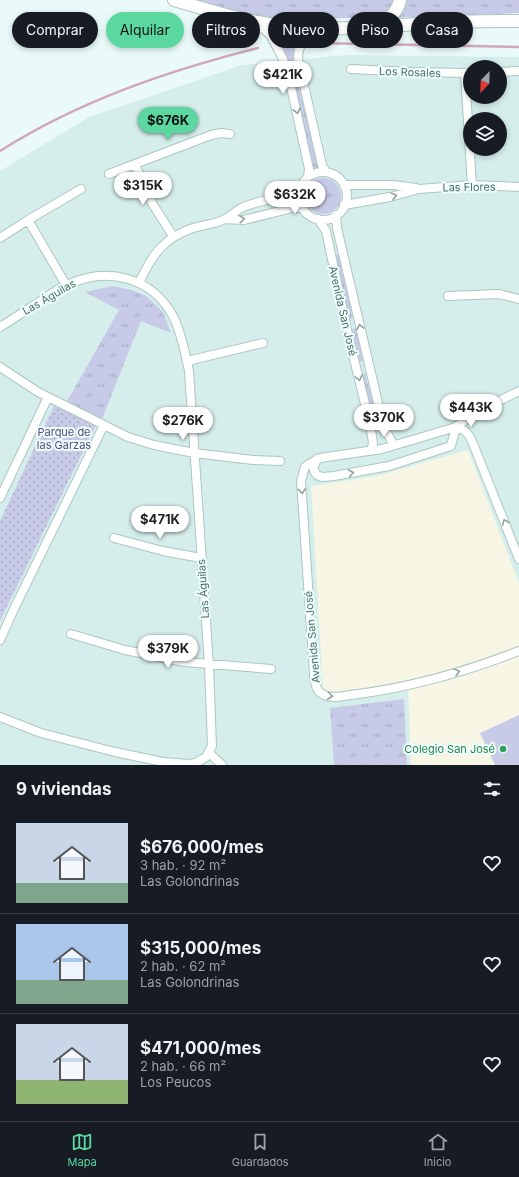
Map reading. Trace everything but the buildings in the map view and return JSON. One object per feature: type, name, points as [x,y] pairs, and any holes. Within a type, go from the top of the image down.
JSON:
[{"type":"main road","points":[[174,0],[218,12]]},
{"type":"main road","points":[[395,12],[400,0]]},
{"type":"main road","points":[[403,25],[519,21]]},
{"type":"street","points":[[260,27],[268,33],[273,40],[284,63],[289,78],[309,169],[308,177]]},
{"type":"street","points":[[300,48],[298,59],[322,166],[326,172]]},
{"type":"street","name":"Los Rosales","points":[[351,69],[463,73]]},
{"type":"street","points":[[507,72],[519,71]]},
{"type":"street","points":[[468,104],[472,185]]},
{"type":"street","points":[[109,174],[211,135],[221,133],[230,134]]},
{"type":"street","points":[[135,164],[152,203],[173,236]]},
{"type":"street","points":[[326,172],[338,177],[344,185],[346,195],[344,205],[336,215],[328,219],[318,219],[310,215],[303,208],[300,202],[299,191],[308,177],[314,174],[326,172]]},
{"type":"street","name":"Las Flores","points":[[344,185],[393,185],[419,189]]},
{"type":"street","name":"Las Flores","points":[[344,205],[390,197],[419,189],[472,185],[519,187]]},
{"type":"street","points":[[0,238],[81,189]]},
{"type":"street","points":[[225,219],[241,208],[299,191]]},
{"type":"street","points":[[139,282],[153,257],[173,236],[193,228],[225,219],[244,220],[292,208],[303,208]]},
{"type":"street","name":"Avenida San José","points":[[336,215],[337,228],[379,407],[388,435],[394,445]]},
{"type":"street","name":"Avenida San José","points":[[318,219],[326,231],[349,339],[370,424],[373,443],[371,451]]},
{"type":"street","points":[[28,220],[66,285]]},
{"type":"street","name":"Las Águilas","points":[[0,327],[66,285],[88,278],[106,276],[120,277],[139,282],[151,290],[169,310],[179,329],[189,371],[209,665],[212,742],[209,753]]},
{"type":"street","points":[[448,296],[499,294],[519,299]]},
{"type":"street","points":[[187,361],[264,343]]},
{"type":"street","points":[[0,367],[48,397],[128,437],[154,445],[194,453],[252,460],[280,461]]},
{"type":"street","points":[[456,427],[450,446],[389,466],[322,477],[317,475],[314,471],[314,466],[317,459],[371,451],[456,427],[473,414],[519,391]]},
{"type":"street","points":[[0,498],[48,397]]},
{"type":"street","points":[[0,640],[104,425]]},
{"type":"street","points":[[456,427],[463,429],[469,435],[519,559]]},
{"type":"street","name":"Avenida San José","points":[[317,459],[305,467],[301,481],[314,674],[316,687],[319,692],[330,697],[378,691],[425,681],[482,665],[519,651]]},
{"type":"street","points":[[114,538],[163,551],[201,558]]},
{"type":"street","points":[[71,634],[93,642],[185,662],[271,669]]},
{"type":"street","points":[[0,717],[41,733],[115,752],[163,762],[192,764],[202,760],[209,753],[222,765]]},
{"type":"shaded area","points":[[346,55],[519,57],[519,765],[0,765],[0,171],[89,117],[242,65]]},
{"type":"shaded area","name":"Colegio San José","points":[[468,450],[519,583],[519,765],[411,765],[408,684],[333,692],[323,689],[311,486],[377,476]]},
{"type":"green space","points":[[196,0],[519,0],[519,13],[473,15],[473,12],[411,12],[411,17],[403,17],[403,12],[347,12],[347,18],[339,18],[339,12],[268,12],[268,17],[260,16],[260,12],[241,12]]},
{"type":"green space","points":[[283,48],[294,48],[293,61],[319,168],[314,169],[288,60]]},
{"type":"green space","points":[[320,178],[326,178],[336,183],[341,196],[336,209],[326,214],[320,214],[310,209],[305,199],[305,193],[310,183]]},
{"type":"green space","points":[[339,254],[353,318],[350,319],[334,256]]},
{"type":"green space","points":[[112,286],[132,290],[146,296],[163,312],[171,333],[141,321],[102,419],[66,403],[119,310],[85,292]]},
{"type":"green space","points":[[356,328],[363,361],[359,362],[352,329]]},
{"type":"green space","points":[[365,373],[379,425],[374,426],[362,374]]},
{"type":"green space","name":"Parque de las Garzas","points":[[54,406],[96,425],[0,621],[0,521]]},
{"type":"green space","points":[[404,699],[407,765],[334,765],[330,708]]},
{"type":"green space","name":"Colegio San José","points":[[519,715],[519,765],[495,765],[480,733]]},
{"type":"waterway","points":[[339,43],[519,47]]},
{"type":"waterway","points":[[0,151],[61,117],[124,89],[190,67],[258,48]]},
{"type":"place","name":"Colegio San José","points":[[503,749]]}]
